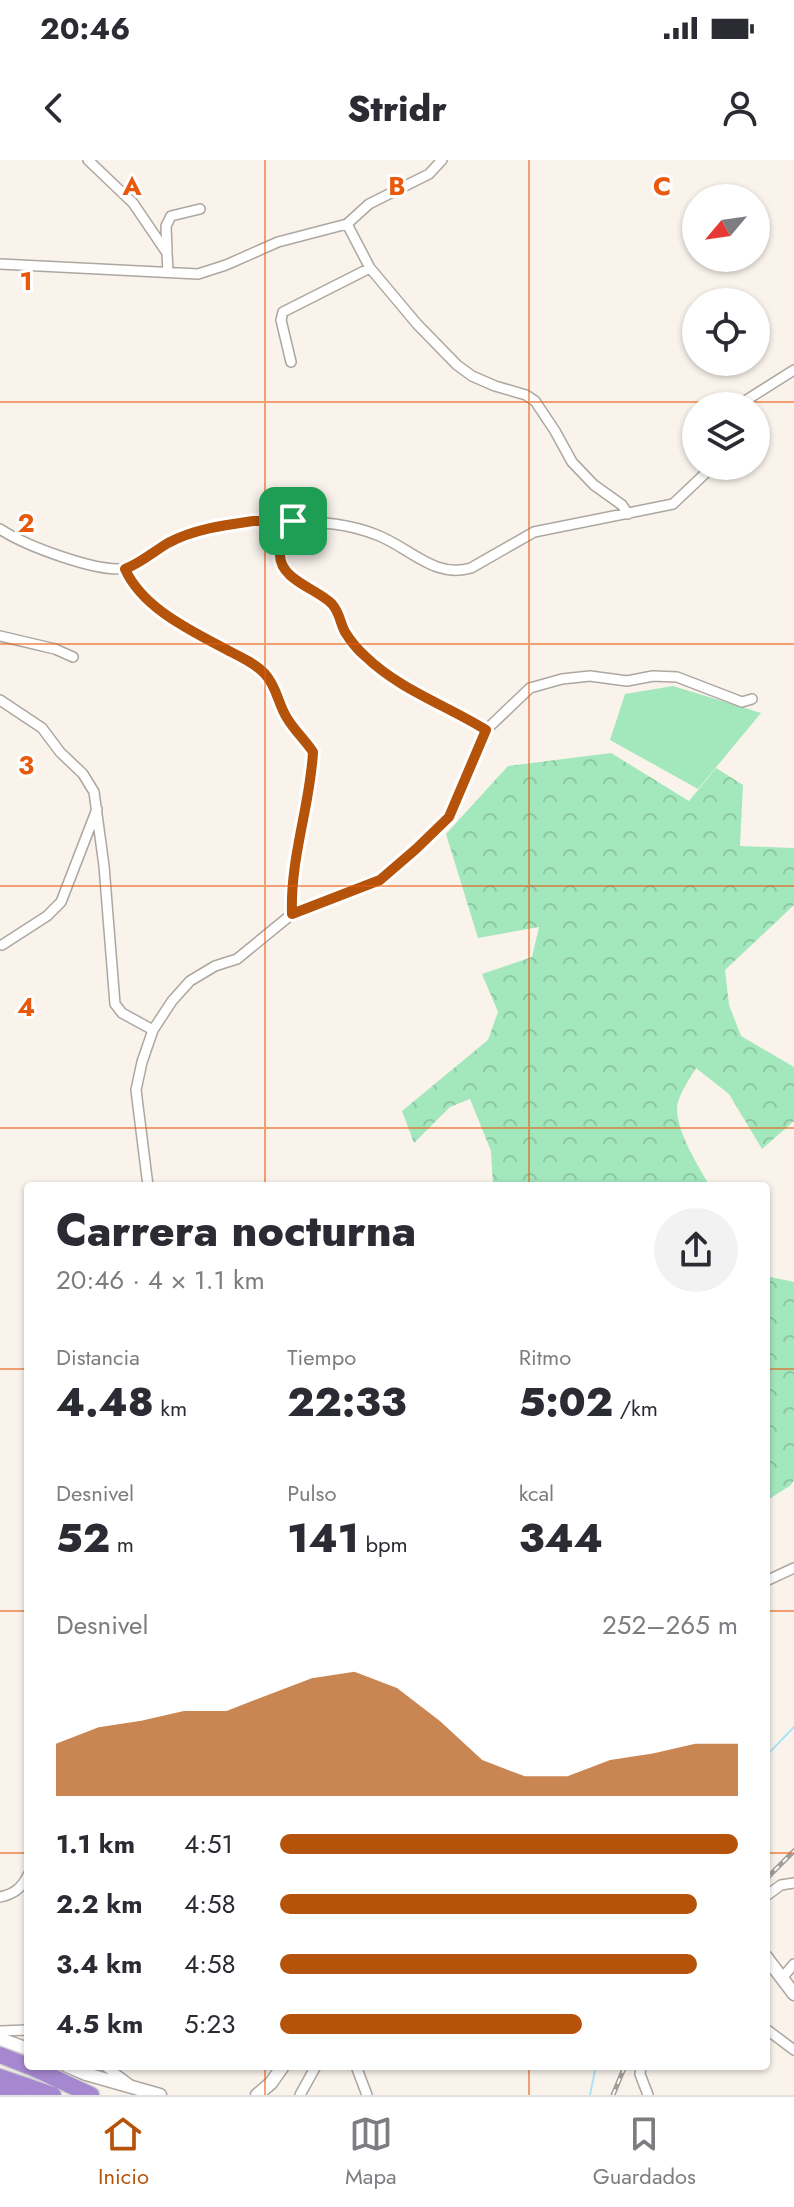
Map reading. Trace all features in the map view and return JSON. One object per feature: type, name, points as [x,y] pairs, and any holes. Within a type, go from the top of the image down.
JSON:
[{"type":"highway","points":[[0,2055],[24,2064]]},
{"type":"highway","points":[[37,2070],[91,2095]]},
{"type":"highway","points":[[0,2077],[53,2095]]},
{"type":"highway","points":[[0,2089],[18,2095]]},
{"type":"main road","points":[[770,1962],[794,1994]]},
{"type":"main road","points":[[0,2039],[24,2048]]},
{"type":"main road","points":[[76,2070],[136,2091],[160,2095]]},
{"type":"main road","points":[[257,2095],[280,2070]]},
{"type":"street","points":[[88,160],[133,203],[167,253]]},
{"type":"street","points":[[0,264],[198,274],[278,242],[347,224],[369,204],[429,174],[442,160]]},
{"type":"street","points":[[168,272],[168,221],[171,216],[200,209]]},
{"type":"street","points":[[347,224],[370,268],[417,324],[472,376],[535,401],[572,462],[594,485],[622,505],[628,514]]},
{"type":"street","points":[[291,362],[281,320],[283,312],[370,268]]},
{"type":"street","points":[[759,392],[794,370]]},
{"type":"street","points":[[0,529],[34,547],[101,567],[125,569],[137,565],[169,543],[211,528],[253,521],[324,522],[374,533],[391,540],[431,566],[461,571],[534,532],[673,504],[698,480]]},
{"type":"street","points":[[293,521],[280,556],[282,566],[289,575],[331,603],[339,614],[345,632],[382,671],[423,698],[464,716],[486,730]]},
{"type":"street","points":[[125,569],[144,597],[185,627],[265,674],[277,691],[286,716],[313,752],[311,785],[300,826],[291,881],[292,914]]},
{"type":"street","points":[[0,636],[55,649],[73,657]]},
{"type":"street","points":[[148,1182],[136,1090],[153,1030],[172,1001],[190,981],[215,966],[237,959],[292,914],[380,880],[416,849],[449,817],[486,730],[530,688],[562,679],[590,676],[627,681],[653,676],[677,677],[742,702],[752,699]]},
{"type":"street","points":[[1,702],[42,728],[60,752],[83,774],[94,792],[115,1004],[122,1013],[153,1030]]},
{"type":"street","points":[[2,945],[47,916],[61,902],[97,809]]},
{"type":"street","points":[[770,1579],[794,1568]]},
{"type":"street","points":[[0,1897],[19,1889],[24,1881]]},
{"type":"street","points":[[770,1893],[781,1885],[794,1883]]},
{"type":"street","points":[[782,1978],[794,1964]]},
{"type":"street","points":[[0,2031],[24,2030]]},
{"type":"street","points":[[770,2032],[794,2050]]},
{"type":"street","points":[[110,2070],[136,2091]]},
{"type":"street","points":[[300,2095],[314,2070]]},
{"type":"street","points":[[358,2070],[367,2095]]},
{"type":"street","points":[[640,2070],[648,2095]]},
{"type":"green space","points":[[673,686],[761,713],[698,789],[610,740],[625,694]]},
{"type":"green space","points":[[611,753],[689,801],[716,768],[743,785],[740,846],[794,848],[794,905],[725,970],[729,1005],[741,1036],[794,1067],[794,1121],[762,1149],[729,1094],[696,1068],[684,1088],[677,1109],[680,1128],[708,1182],[493,1182],[491,1151],[470,1099],[450,1107],[414,1143],[402,1111],[488,1040],[498,1012],[482,974],[532,957],[539,927],[478,938],[446,834],[508,766]]},
{"type":"green space","points":[[770,1277],[794,1282],[794,1480],[770,1498]]},
{"type":"waterway","points":[[770,1752],[794,1727]]},
{"type":"waterway","points":[[590,2095],[595,2070]]},
{"type":"railway","points":[[770,1875],[794,1851]]},
{"type":"railway","points":[[613,2095],[623,2070]]},
{"type":"route","points":[[253,521],[293,521],[280,556],[282,566],[289,575],[331,603],[339,614],[345,632],[382,671],[423,698],[464,716],[486,730],[449,817],[416,849],[380,880],[292,914],[291,881],[300,826],[311,785],[313,752],[286,716],[277,691],[265,674],[185,627],[144,597],[125,569],[137,565],[169,543],[211,528],[253,521]]}]
